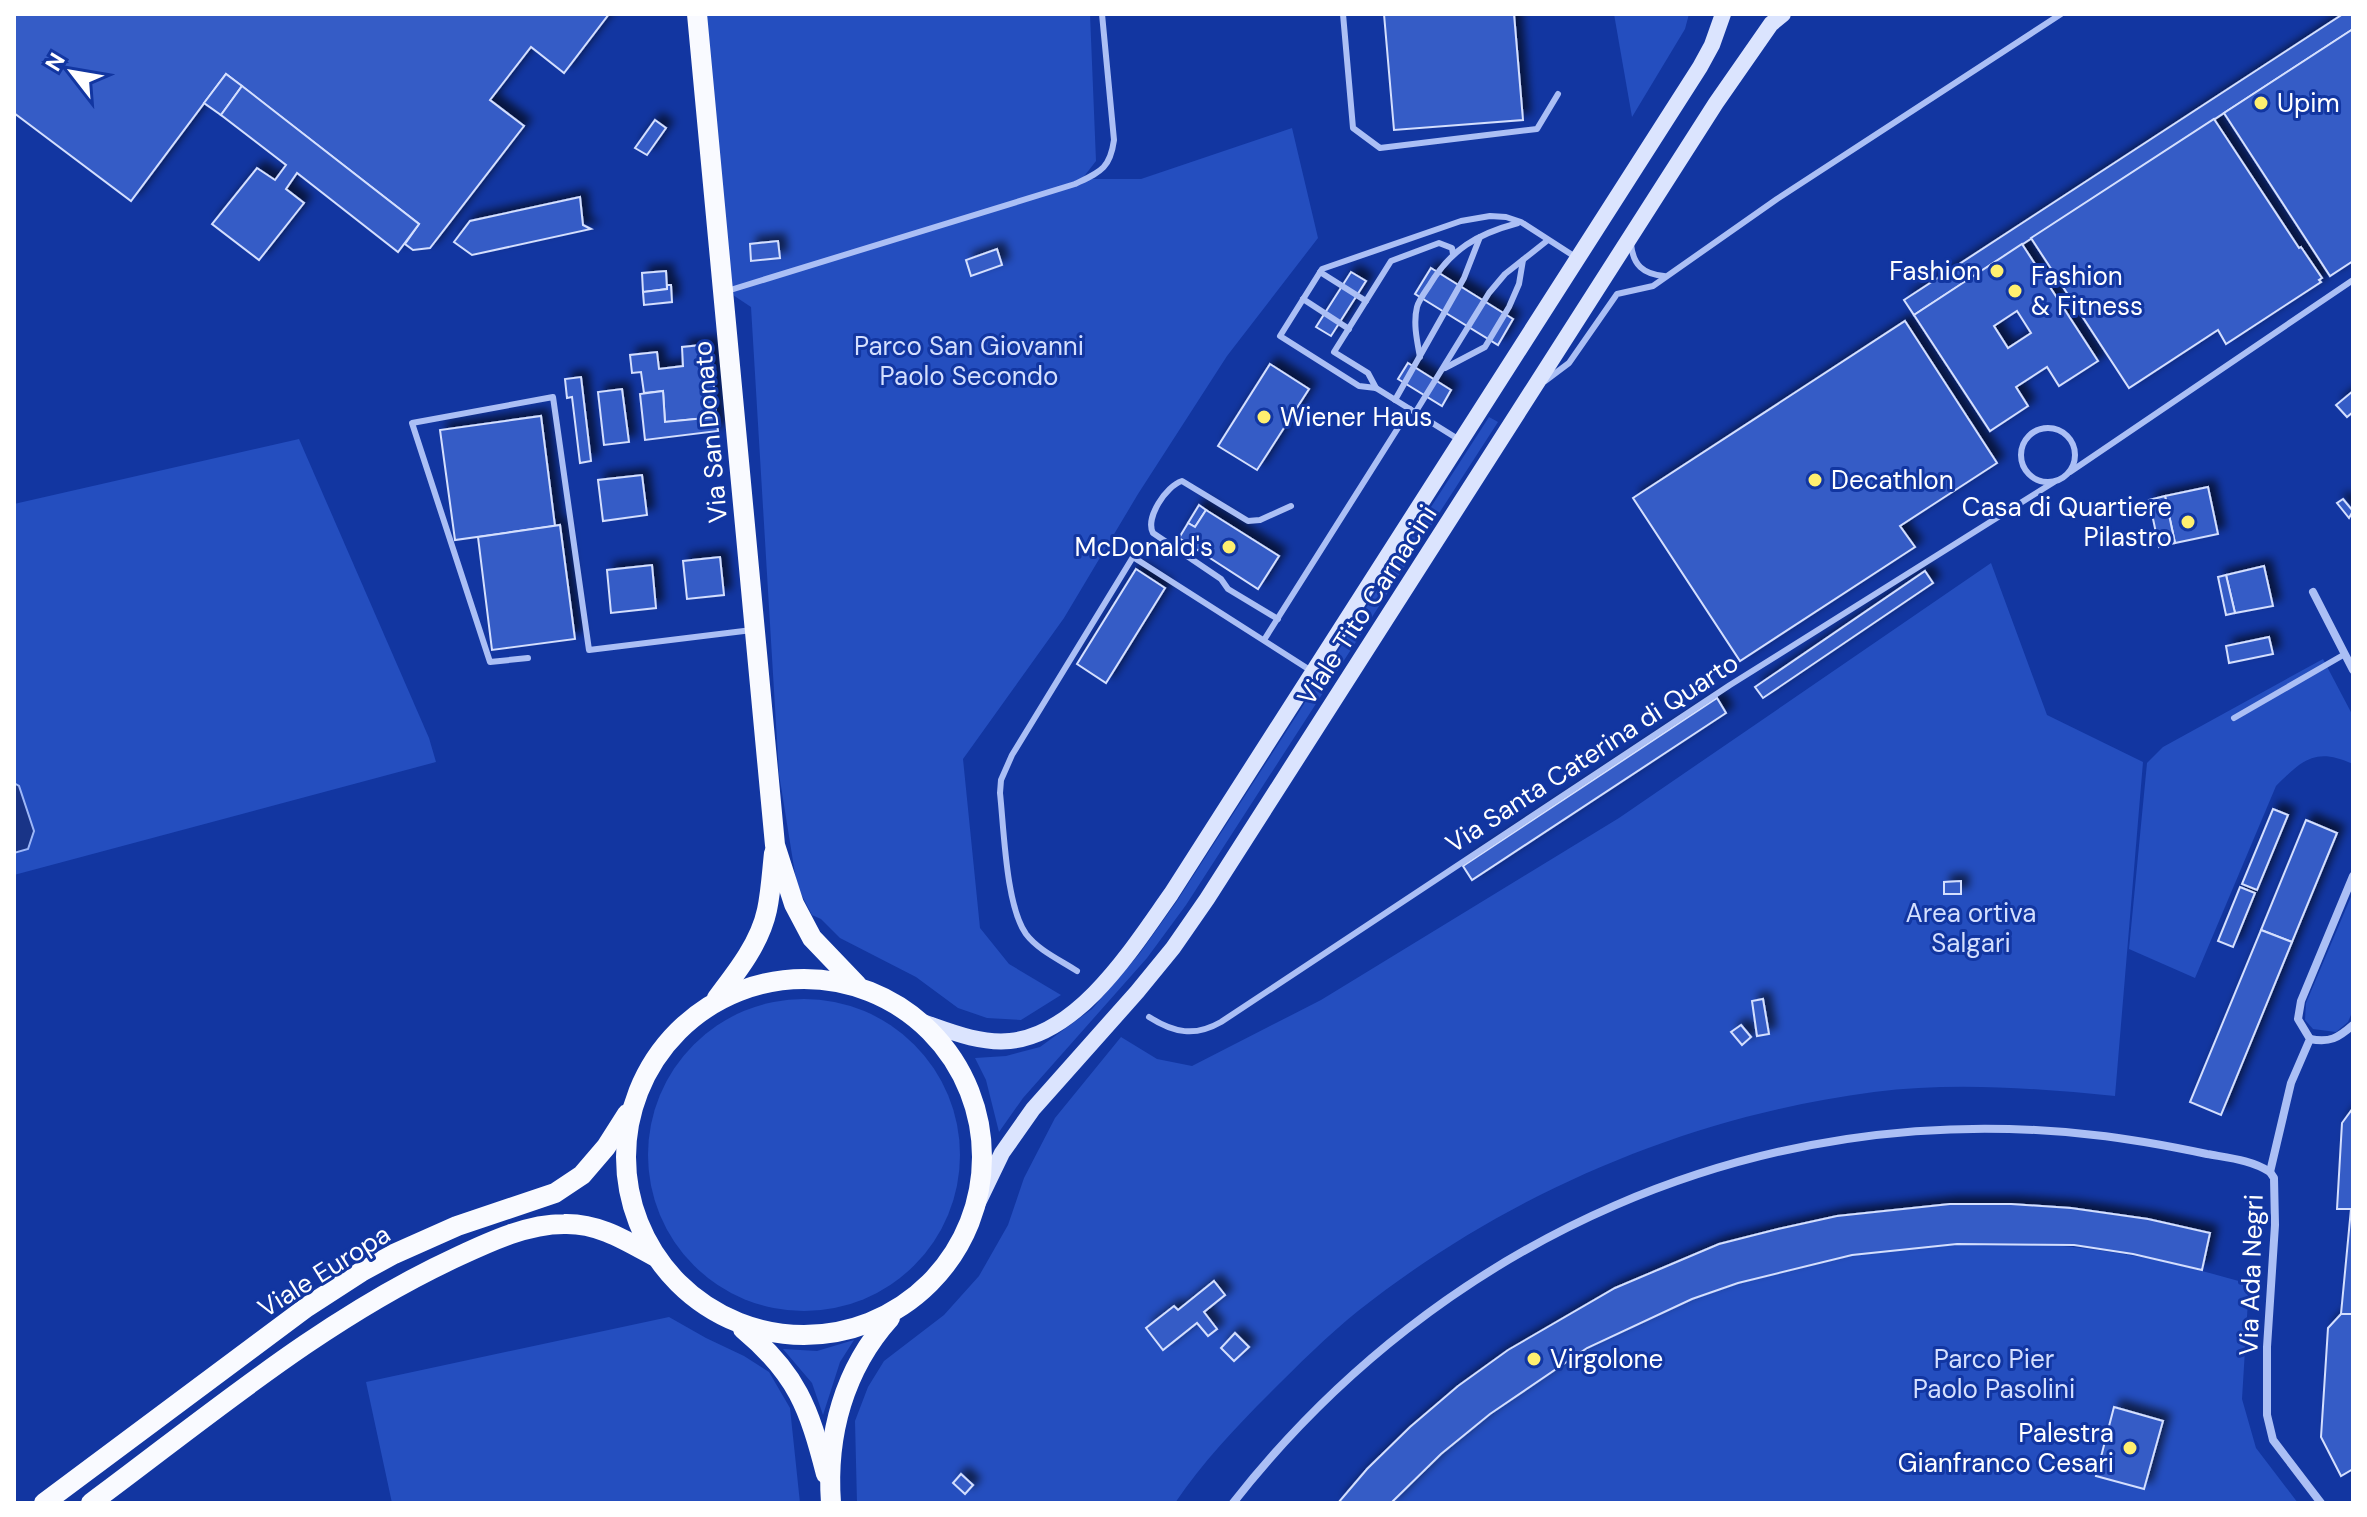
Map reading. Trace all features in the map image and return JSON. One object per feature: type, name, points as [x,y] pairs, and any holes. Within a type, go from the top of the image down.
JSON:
[{"type":"main road","name":"Via San Donato","points":[[697,14],[775,845],[767,912],[762,925],[743,964],[714,1002]]},
{"type":"main road","name":"Viale Tito Carnacini","points":[[920,1021],[981,1040],[1006,1041],[1042,1032],[1067,1018],[1098,989],[1152,921],[1313,672],[1700,67],[1723,14]]},
{"type":"main road","name":"Viale Tito Carnacini","points":[[975,1209],[1002,1153],[1033,1109],[1137,992],[1207,899],[1716,103],[1771,24],[1783,14]]},
{"type":"main road","name":"Via San Donato","points":[[775,845],[794,904],[812,938],[859,986]]},
{"type":"main road","points":[[803,978],[859,986],[896,1004],[920,1021],[964,1077],[976,1110],[982,1146],[981,1177],[975,1209],[962,1239],[944,1268],[875,1334],[844,1390],[836,1422],[830,1495],[814,1428],[803,1399],[786,1371],[764,1346],[737,1324],[702,1305],[677,1284],[655,1257],[636,1221],[627,1186],[625,1144],[633,1104],[644,1076],[665,1045],[687,1022],[714,1002],[746,988],[803,978]]},
{"type":"main road","name":"Viale Europa","points":[[44,1503],[307,1307],[351,1279],[394,1254],[457,1226],[555,1193],[582,1175],[606,1147],[633,1104]]},
{"type":"main road","name":"Viale Europa","points":[[91,1503],[352,1311],[407,1280],[471,1250],[508,1235],[563,1224],[601,1229],[655,1257]]},
{"type":"main road","points":[[737,1324],[764,1332],[799,1336],[832,1334],[864,1326],[898,1309]]},
{"type":"street","points":[[2313,592],[2353,670]]},
{"type":"street","points":[[2353,876],[2301,1001],[2298,1019],[2310,1039],[2324,1042],[2339,1038],[2353,1025]]},
{"type":"street","name":"Via Ada Negri","points":[[2310,1039],[2291,1083],[2270,1172],[2274,1178],[2275,1225],[2267,1347],[2267,1415],[2273,1440],[2321,1503]]},
{"type":"street","points":[[1233,1503],[1295,1429],[1339,1385],[1422,1316],[1508,1260],[1559,1232],[1603,1210],[1695,1175],[1826,1142],[1948,1129],[2067,1131],[2124,1138],[2249,1162],[2270,1172]]},
{"type":"lane","points":[[723,293],[1075,184],[1100,171],[1111,159],[1114,140],[1102,14]]},
{"type":"lane","points":[[1343,14],[1353,128],[1380,148],[1537,129],[1558,94]]},
{"type":"lane","points":[[1535,388],[1569,363],[1617,294],[1653,286],[2061,14]]},
{"type":"lane","points":[[1461,441],[1376,388],[1359,386],[1280,336],[1320,272],[1399,240],[1461,221],[1490,216],[1521,222],[1578,258]]},
{"type":"lane","points":[[1420,357],[1416,332],[1417,306],[1441,265],[1480,236],[1521,222]]},
{"type":"lane","points":[[1395,400],[1464,278],[1480,236]]},
{"type":"lane","points":[[1630,239],[1632,258],[1643,270],[1664,276]]},
{"type":"lane","points":[[1264,640],[1489,293],[1505,274],[1548,240]]},
{"type":"lane","points":[[1376,388],[1368,373],[1334,352],[1391,261],[1439,243],[1452,248],[1453,254]]},
{"type":"lane","points":[[1442,369],[1485,347],[1519,284],[1523,259]]},
{"type":"lane","points":[[1320,272],[1366,301]]},
{"type":"lane","points":[[2070,472],[2075,454],[2069,436],[2045,427],[2030,434],[2021,449],[2023,466],[2035,479],[2054,482],[2070,472],[2353,280]]},
{"type":"lane","points":[[1303,299],[1349,329]]},
{"type":"lane","points":[[528,658],[490,662],[412,423],[553,397],[589,650],[755,630]]},
{"type":"lane","points":[[1278,619],[1228,589],[1221,579],[1153,533],[1149,527],[1170,487],[1182,481],[1248,521],[1260,520],[1291,506]]},
{"type":"lane","name":"Via Santa Caterina di Quarto","points":[[1149,1017],[1182,1032],[1194,1033],[1214,1026],[1730,685],[2054,482]]},
{"type":"lane","points":[[1077,971],[1037,945],[1028,936],[1016,914],[1000,793],[1005,767],[1133,557],[1313,672]]},
{"type":"lane","points":[[2234,718],[2345,654]]},
{"type":"green space","name":"Parco San Giovanni Paolo Secondo","points":[[697,14],[1090,14],[1096,161],[1082,179],[1141,179],[1292,128],[1318,238],[1227,356],[1138,494],[1064,618],[963,759],[980,928],[1009,964],[1061,995],[1021,1020],[987,1018],[958,1008],[916,977],[840,938],[821,919],[812,915],[797,886],[779,774],[751,307],[730,293]]},
{"type":"green space","points":[[1614,14],[1689,14],[1685,29],[1632,117]]},
{"type":"green space","points":[[1489,417],[1498,422],[1186,905],[1147,958],[1023,1098],[999,1132],[986,1080],[975,1058],[1006,1056],[1040,1047],[1092,1009],[1140,953],[1177,901]]},
{"type":"green space","points":[[299,439],[429,738],[436,762],[14,875],[14,504]]},
{"type":"green space","name":"Area ortiva Salgari","points":[[1991,563],[2047,715],[2143,762],[2115,1096],[1994,1087],[1934,1087],[1874,1092],[1735,1120],[1601,1167],[1475,1231],[1415,1269],[1358,1311],[1245,1419],[1175,1503],[857,1503],[855,1421],[868,1387],[884,1361],[944,1315],[979,1276],[1008,1225],[1024,1178],[1055,1118],[1121,1037],[1157,1059],[1192,1066],[1321,1000],[1619,818]]},
{"type":"green space","points":[[2323,659],[2353,716],[2353,764],[2329,756],[2311,758],[2276,786],[2195,978],[2129,949],[2147,763],[2163,747]]},
{"type":"green space","points":[[2353,892],[2353,1010],[2348,1022],[2336,1032],[2313,1029],[2305,1020],[2306,1003]]},
{"type":"green space","points":[[804,999],[834,1002],[864,1011],[891,1025],[914,1045],[934,1068],[948,1095],[957,1125],[960,1155],[957,1185],[948,1215],[934,1242],[914,1265],[891,1285],[864,1299],[834,1308],[804,1311],[774,1308],[744,1299],[717,1285],[694,1265],[674,1242],[660,1215],[651,1185],[648,1155],[651,1125],[660,1095],[674,1068],[694,1045],[717,1025],[744,1011],[774,1002]]},
{"type":"green space","name":"Parco Pier Paolo Pasolini","points":[[2014,1243],[2075,1247],[2133,1256],[2249,1284],[2242,1399],[2256,1448],[2298,1503],[1391,1503],[1460,1439],[1533,1382],[1586,1349],[1662,1311],[1743,1281],[1826,1260],[1910,1247]]},
{"type":"green space","points":[[669,1317],[769,1372],[790,1408],[800,1503],[392,1503],[366,1382]]},
{"type":"green space","points":[[854,1340],[840,1362],[823,1415],[812,1383],[783,1349],[817,1351]]},
{"type":"shaded area","points":[[14,783],[19,786],[34,831],[28,849],[14,853]]},
{"type":"building","points":[[14,14],[609,14],[564,73],[531,47],[490,100],[524,126],[430,248],[413,250],[405,244],[419,224],[226,74],[131,201],[14,113]]},
{"type":"building","points":[[1384,14],[1514,14],[1523,120],[1394,130]]},
{"type":"building","points":[[2343,14],[2353,14],[2353,29],[1914,315],[1904,300]]},
{"type":"building","points":[[2353,29],[2353,261],[2330,276],[2224,113]]},
{"type":"building","points":[[226,74],[242,86],[221,115],[204,103]]},
{"type":"building","points":[[242,86],[419,224],[398,252],[297,173],[286,189],[304,203],[259,260],[212,224],[257,168],[275,180],[286,165],[221,115]]},
{"type":"building","points":[[2214,119],[2322,278],[2319,280],[2321,282],[2226,344],[2218,330],[2129,388],[2031,238]]},
{"type":"building","points":[[655,120],[666,128],[647,155],[635,148]]},
{"type":"building","points":[[580,197],[583,225],[591,229],[472,255],[454,242],[470,221]]},
{"type":"building","points":[[778,241],[780,258],[751,261],[750,244]]},
{"type":"building","points":[[2022,244],[2098,361],[2059,386],[2047,367],[2016,387],[2028,406],[1990,431],[1914,315]],"holes":[[[2017,311],[2031,333],[2008,348],[1994,326]]]},
{"type":"building","points":[[997,249],[1002,265],[971,276],[966,260]]},
{"type":"building","points":[[1431,268],[1513,319],[1498,345],[1415,294]]},
{"type":"building","points":[[666,271],[667,289],[643,292],[642,273]]},
{"type":"building","points":[[1351,272],[1366,281],[1331,336],[1316,327]]},
{"type":"building","points":[[667,285],[671,285],[672,302],[644,305],[643,292],[667,289]]},
{"type":"building","name":"Decathlon","points":[[1905,321],[1997,463],[1900,526],[1915,547],[1740,661],[1633,498]]},
{"type":"building","points":[[711,344],[716,417],[665,422],[663,391],[644,393],[641,372],[632,373],[630,355],[657,352],[659,369],[683,366],[682,347]]},
{"type":"building","points":[[1408,363],[1451,390],[1442,406],[1398,379]]},
{"type":"building","name":"Wiener Haus","points":[[1270,364],[1309,389],[1257,470],[1218,446]]},
{"type":"building","points":[[581,377],[591,461],[580,463],[572,397],[567,398],[565,379]]},
{"type":"building","points":[[622,389],[629,442],[604,445],[598,392]]},
{"type":"building","points":[[663,391],[665,422],[716,417],[718,431],[645,440],[640,394]]},
{"type":"building","points":[[2353,391],[2353,412],[2347,417],[2336,405]]},
{"type":"building","points":[[541,416],[555,526],[455,540],[440,430]]},
{"type":"building","points":[[642,475],[647,515],[603,521],[598,480]]},
{"type":"building","points":[[2208,487],[2218,534],[2175,543],[2165,496]]},
{"type":"building","points":[[2165,496],[2175,543],[2159,547],[2149,500]]},
{"type":"building","points":[[2343,499],[2353,511],[2349,518],[2337,503]]},
{"type":"building","points":[[1199,505],[1206,510],[1195,527],[1188,523]]},
{"type":"building","name":"McDonald's","points":[[1206,510],[1279,556],[1258,589],[1179,538],[1188,523],[1195,527]]},
{"type":"building","points":[[560,525],[575,639],[492,650],[478,537]]},
{"type":"building","points":[[720,557],[724,595],[687,599],[683,561]]},
{"type":"building","points":[[652,565],[656,608],[611,613],[607,570]]},
{"type":"building","points":[[2264,566],[2273,606],[2235,613],[2226,575]]},
{"type":"building","points":[[1136,569],[1165,588],[1106,683],[1077,664]]},
{"type":"building","points":[[1925,571],[1933,583],[1763,698],[1755,687]]},
{"type":"building","points":[[2226,575],[2235,613],[2226,615],[2218,577]]},
{"type":"building","points":[[2269,637],[2273,654],[2229,663],[2226,646]]},
{"type":"building","points":[[1717,698],[1726,713],[1472,880],[1463,866]]},
{"type":"building","points":[[2273,809],[2288,815],[2257,890],[2242,884]]},
{"type":"building","points":[[2306,820],[2337,833],[2292,942],[2261,930]]},
{"type":"building","points":[[1961,881],[1961,894],[1944,894],[1944,882]]},
{"type":"building","points":[[2240,887],[2255,893],[2233,947],[2218,941]]},
{"type":"building","points":[[2261,930],[2292,942],[2221,1115],[2190,1102]]},
{"type":"building","points":[[1763,999],[1769,1034],[1757,1036],[1752,1001]]},
{"type":"building","points":[[1741,1025],[1751,1037],[1742,1045],[1731,1032]]},
{"type":"building","points":[[2353,1108],[2353,1314],[2341,1314],[2351,1209],[2337,1209],[2342,1123]]},
{"type":"building","name":"Virgolone","points":[[1950,1204],[2071,1208],[2148,1219],[2210,1233],[2202,1270],[2133,1254],[2074,1245],[1957,1244],[1852,1255],[1738,1283],[1692,1299],[1587,1348],[1490,1414],[1441,1454],[1391,1503],[1338,1503],[1410,1427],[1458,1386],[1508,1350],[1615,1288],[1719,1244],[1778,1229],[1837,1216]]},
{"type":"building","points":[[1214,1281],[1225,1295],[1204,1312],[1217,1329],[1208,1336],[1197,1323],[1163,1350],[1146,1328],[1174,1306],[1178,1310]]},
{"type":"building","points":[[2341,1314],[2353,1314],[2353,1469],[2341,1476],[2321,1437],[2328,1328]]},
{"type":"building","points":[[1235,1333],[1249,1347],[1234,1361],[1221,1348]]},
{"type":"building","name":"Palestra Gianfranco Cesari","points":[[2114,1407],[2163,1421],[2144,1489],[2096,1476]]},
{"type":"building","points":[[961,1474],[973,1485],[965,1494],[953,1483]]},
{"type":"place","name":"Upim","points":[[2261,103]]},
{"type":"place","name":"Fashion","points":[[1997,271]]},
{"type":"place","name":"Fashion & Fitness","points":[[2015,291]]},
{"type":"place","name":"Wiener Haus","points":[[1264,417]]},
{"type":"place","name":"Decathlon","points":[[1815,480]]},
{"type":"place","name":"Casa di Quartiere Pilastro","points":[[2188,522]]},
{"type":"place","name":"McDonald's","points":[[1229,547]]},
{"type":"place","name":"Virgolone","points":[[1534,1359]]},
{"type":"place","name":"Palestra Gianfranco Cesari","points":[[2130,1448]]}]
